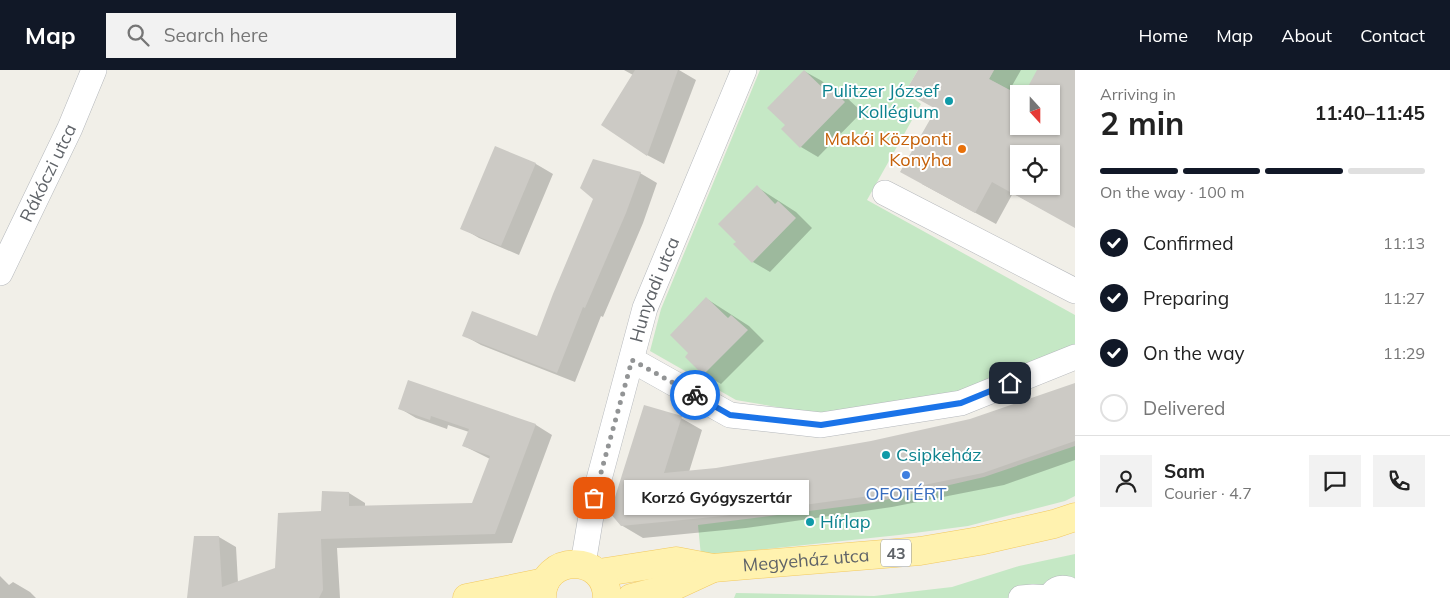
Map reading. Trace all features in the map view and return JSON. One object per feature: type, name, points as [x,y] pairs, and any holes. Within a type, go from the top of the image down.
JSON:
[{"type":"main road","name":"Megyeház utca","points":[[713,568],[920,552],[979,541],[1054,524],[1075,517]]},
{"type":"main road","name":"43","points":[[467,598],[676,561],[713,568]]},
{"type":"main road","name":"43","points":[[632,598],[670,588],[713,568]]},
{"type":"street","name":"Rákóczi utca","points":[[0,273],[70,128],[94,70]]},
{"type":"street","name":"Hunyadi utca","points":[[574,580],[645,308],[744,70]]},
{"type":"street","points":[[885,193],[1075,291]]},
{"type":"street","points":[[632,360],[730,415],[821,425],[961,403],[1075,357]]},
{"type":"street","points":[[1021,598],[1033,596],[1051,598],[1054,591],[1061,588],[1068,589],[1074,598]]},
{"type":"green space","points":[[760,70],[918,70],[905,92],[921,104],[867,200],[1075,315],[1075,349],[959,392],[824,415],[736,400],[650,351],[661,309]]},
{"type":"green space","points":[[994,70],[1075,70],[1060,105],[1060,85],[1010,85],[1010,90],[989,79]]},
{"type":"green space","points":[[1075,446],[1075,496],[1065,501],[968,526],[701,556],[698,525],[872,503],[984,477]]},
{"type":"green space","points":[[1075,554],[1075,598],[734,598],[736,593],[874,596],[952,587],[1019,566]]},
{"type":"building","points":[[635,70],[678,70],[647,156],[601,125]]},
{"type":"building","points":[[804,70],[824,89],[828,85],[845,102],[800,148],[781,129],[785,125],[767,108]]},
{"type":"building","points":[[918,70],[994,70],[989,79],[1010,90],[1010,135],[1060,135],[1060,85],[1029,85],[1037,70],[1075,70],[1075,228],[1015,195],[1060,195],[1060,145],[1010,145],[1010,192],[992,182],[975,213],[900,172],[936,109],[905,92]]},
{"type":"building","points":[[495,146],[536,163],[501,246],[460,229]]},
{"type":"building","points":[[593,159],[641,172],[626,213],[585,308],[583,307],[557,373],[462,336],[472,311],[537,336],[593,199],[580,188]]},
{"type":"building","points":[[757,185],[775,204],[778,201],[796,218],[752,263],[733,244],[736,242],[718,224]]},
{"type":"building","points":[[706,297],[728,318],[731,315],[748,330],[703,375],[685,357],[688,353],[670,335]]},
{"type":"building","points":[[408,380],[536,424],[495,534],[321,539],[323,590],[319,598],[187,598],[194,536],[219,536],[222,587],[275,568],[278,513],[321,511],[322,491],[349,492],[349,506],[472,503],[490,456],[462,446],[469,429],[431,416],[430,420],[398,409]]},
{"type":"building","points":[[1075,383],[1075,441],[983,473],[870,496],[723,516],[621,526],[610,513],[644,405],[682,416],[664,473],[716,468],[871,441],[970,419]]},
{"type":"way so far","points":[[594,498],[632,360],[695,395]]},
{"type":"place","name":"Pulitzer József Kollégium","points":[[949,101]]},
{"type":"place","name":"Makói Központi Konyha","points":[[962,149]]},
{"type":"place","name":"Csipkeház","points":[[886,455]]},
{"type":"place","name":"OFOTÉRT","points":[[906,475]]},
{"type":"place","name":"Korzó Gyógyszertár","points":[[594,498]]},
{"type":"place","name":"Hírlap","points":[[810,522]]},
{"type":"route","points":[[695,395],[730,415],[821,425],[961,403],[1010,383]]}]
